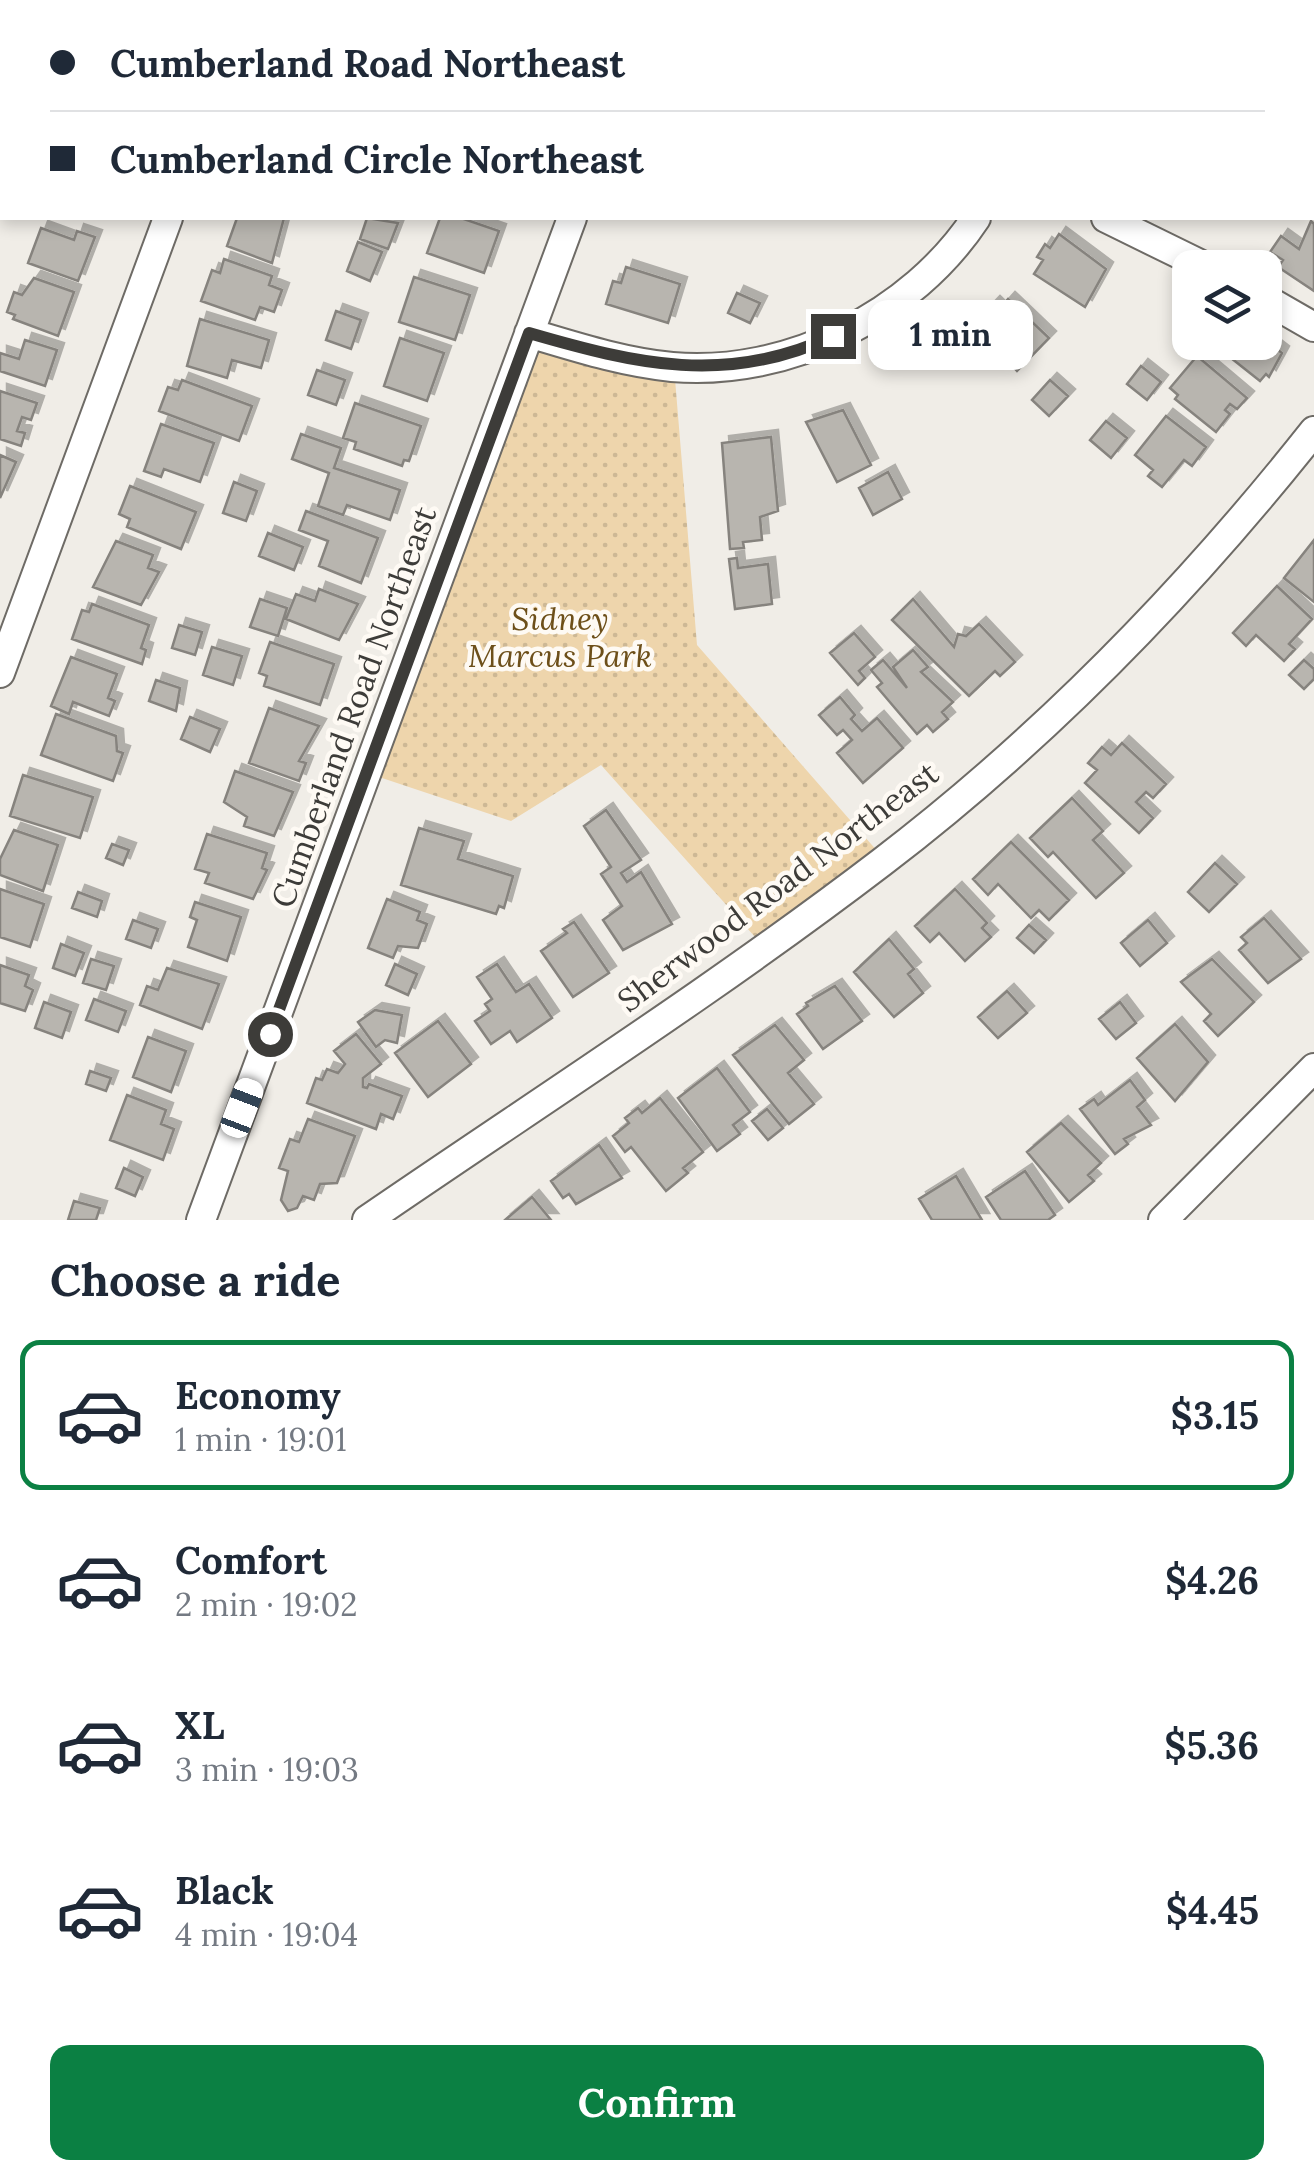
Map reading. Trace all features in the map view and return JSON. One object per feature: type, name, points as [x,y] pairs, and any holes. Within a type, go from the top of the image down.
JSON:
[{"type":"street","points":[[0,673],[167,220]]},
{"type":"street","name":"Cumberland Road Northeast","points":[[201,1220],[571,220]]},
{"type":"street","points":[[529,333],[616,359],[674,367],[740,364],[804,350],[893,304],[946,256],[974,220]]},
{"type":"street","points":[[1110,220],[1172,250]]},
{"type":"street","points":[[1282,309],[1314,327]]},
{"type":"street","name":"Sherwood Road Northeast","points":[[367,1220],[765,948],[885,860],[1020,746],[1147,623],[1266,492],[1314,431]]},
{"type":"street","points":[[1162,1220],[1314,1068]]},
{"type":"street","points":[[1139,1220],[1202,1178]]},
{"type":"green space","name":"Sidney Marcus Park","points":[[529,333],[674,367],[697,645],[885,860],[765,948],[601,765],[511,821],[367,773]]},
{"type":"building","points":[[236,220],[283,220],[272,263],[227,246]]},
{"type":"building","points":[[366,220],[398,223],[388,249],[360,239]]},
{"type":"building","points":[[439,220],[467,220],[499,231],[484,273],[427,253]]},
{"type":"building","points":[[1311,221],[1314,291],[1282,270],[1282,250],[1271,250],[1281,236],[1299,249]]},
{"type":"building","points":[[41,228],[74,240],[77,231],[95,237],[78,281],[28,263]]},
{"type":"building","points":[[1059,234],[1106,269],[1085,307],[1034,274],[1043,260],[1037,257],[1045,244],[1050,248]]},
{"type":"building","points":[[358,242],[382,252],[370,281],[347,271]]},
{"type":"building","points":[[224,259],[272,276],[269,285],[282,290],[274,312],[260,307],[255,320],[201,301],[212,270],[220,273]]},
{"type":"building","points":[[626,267],[680,284],[668,323],[606,304],[613,281],[621,283]]},
{"type":"building","points":[[414,277],[470,295],[455,340],[399,322]]},
{"type":"building","points":[[34,278],[74,292],[58,336],[13,319],[15,315],[7,312],[14,292],[22,295]]},
{"type":"building","points":[[737,293],[760,303],[750,323],[728,313]]},
{"type":"building","points":[[1008,299],[1049,338],[1017,371],[974,323],[993,303],[999,309]]},
{"type":"building","points":[[336,311],[361,320],[351,349],[326,340]]},
{"type":"building","points":[[200,319],[269,340],[261,368],[232,360],[227,378],[187,366]]},
{"type":"building","points":[[400,338],[444,353],[427,401],[384,386]]},
{"type":"building","points":[[25,340],[57,350],[45,386],[0,371],[0,353],[19,359]]},
{"type":"building","points":[[1194,360],[1202,360],[1247,398],[1237,409],[1230,404],[1225,410],[1230,414],[1216,432],[1175,399],[1178,395],[1170,388]]},
{"type":"building","points":[[1234,360],[1278,360],[1269,377],[1266,374],[1260,381]]},
{"type":"building","points":[[1141,366],[1161,382],[1147,400],[1127,384]]},
{"type":"building","points":[[317,370],[345,380],[336,405],[308,395]]},
{"type":"building","points":[[182,380],[252,406],[239,441],[159,411],[168,387],[178,390]]},
{"type":"building","points":[[1050,380],[1068,396],[1049,416],[1032,400]]},
{"type":"building","points":[[0,391],[37,403],[31,420],[22,417],[17,431],[25,433],[21,446],[0,439]]},
{"type":"building","points":[[355,403],[421,426],[409,461],[404,460],[402,466],[354,449],[356,442],[343,438]]},
{"type":"building","points":[[843,410],[871,465],[837,482],[806,422]]},
{"type":"building","points":[[1166,416],[1206,447],[1192,466],[1184,460],[1162,487],[1148,476],[1153,470],[1135,455]]},
{"type":"building","points":[[1106,421],[1127,438],[1111,458],[1090,440]]},
{"type":"building","points":[[161,424],[214,443],[200,482],[164,469],[161,477],[144,471]]},
{"type":"building","points":[[301,434],[341,448],[334,468],[400,490],[390,520],[347,505],[343,515],[318,506],[329,473],[292,459]]},
{"type":"building","points":[[771,437],[778,511],[760,517],[762,540],[743,542],[744,548],[730,549],[722,443]]},
{"type":"building","points":[[0,455],[16,462],[0,498]]},
{"type":"building","points":[[888,472],[902,499],[873,515],[859,488]]},
{"type":"building","points":[[234,482],[257,491],[246,521],[223,513]]},
{"type":"building","points":[[130,486],[196,512],[181,549],[127,527],[130,519],[119,514]]},
{"type":"building","points":[[306,511],[378,538],[361,583],[319,566],[328,541],[299,530]]},
{"type":"building","points":[[268,533],[303,547],[294,570],[259,556]]},
{"type":"building","points":[[1314,540],[1314,602],[1284,578]]},
{"type":"building","points":[[116,541],[153,555],[148,568],[159,572],[141,605],[93,587]]},
{"type":"building","points":[[737,558],[738,568],[768,564],[772,604],[735,609],[729,559]]},
{"type":"building","points":[[1277,586],[1312,619],[1289,644],[1295,649],[1284,661],[1256,635],[1246,646],[1233,633]]},
{"type":"building","points":[[319,589],[358,604],[339,640],[286,619],[296,594],[315,601]]},
{"type":"building","points":[[260,599],[287,608],[278,636],[250,627]]},
{"type":"building","points":[[913,599],[954,647],[958,634],[966,636],[979,624],[1015,662],[1000,676],[995,671],[969,696],[892,620]]},
{"type":"building","points":[[92,604],[149,625],[141,648],[146,650],[142,664],[72,639],[82,610],[89,612]]},
{"type":"building","points":[[179,625],[202,632],[195,655],[172,648]]},
{"type":"building","points":[[854,633],[875,657],[859,671],[865,678],[858,685],[830,653]]},
{"type":"building","points":[[270,642],[334,664],[320,705],[264,686],[267,676],[259,673]]},
{"type":"building","points":[[212,647],[242,656],[233,685],[203,675]]},
{"type":"building","points":[[913,650],[928,667],[921,672],[953,702],[942,712],[948,719],[933,732],[927,725],[917,734],[877,687],[882,683],[871,670],[883,660],[907,688],[893,667]]},
{"type":"building","points":[[71,657],[117,674],[108,698],[115,701],[109,716],[73,702],[69,714],[51,706]]},
{"type":"building","points":[[1304,660],[1314,669],[1314,679],[1304,689],[1289,675]]},
{"type":"building","points":[[156,680],[180,688],[176,711],[149,701]]},
{"type":"building","points":[[840,697],[862,731],[877,718],[903,748],[863,783],[837,753],[852,740],[843,730],[837,735],[819,715]]},
{"type":"building","points":[[269,708],[319,726],[299,761],[306,763],[299,781],[249,763]]},
{"type":"building","points":[[56,714],[116,736],[117,751],[123,753],[113,781],[41,755]]},
{"type":"building","points":[[190,717],[220,729],[210,752],[181,739]]},
{"type":"building","points":[[1122,743],[1166,784],[1153,798],[1146,792],[1136,802],[1153,818],[1139,833],[1085,783],[1097,770],[1088,763],[1102,747],[1111,755]]},
{"type":"building","points":[[235,771],[293,792],[274,836],[244,826],[247,817],[224,802]]},
{"type":"building","points":[[23,775],[93,797],[80,838],[10,816]]},
{"type":"building","points":[[1072,798],[1103,831],[1093,840],[1124,873],[1096,898],[1053,852],[1048,857],[1030,838]]},
{"type":"building","points":[[606,810],[641,860],[621,873],[627,882],[641,872],[672,924],[623,950],[603,920],[622,906],[601,874],[611,867],[584,826]]},
{"type":"building","points":[[419,828],[464,841],[458,859],[513,876],[504,908],[499,906],[496,914],[401,885]]},
{"type":"building","points":[[14,830],[58,845],[43,891],[0,875],[0,859]]},
{"type":"building","points":[[207,834],[267,853],[262,868],[267,870],[253,899],[205,883],[209,873],[195,869]]},
{"type":"building","points":[[1011,842],[1069,900],[1049,920],[1039,910],[1031,918],[998,884],[988,895],[973,879]]},
{"type":"building","points":[[112,844],[129,850],[123,865],[106,858]]},
{"type":"building","points":[[1215,863],[1237,884],[1209,912],[1188,892]]},
{"type":"building","points":[[0,889],[44,904],[30,947],[0,937]]},
{"type":"building","points":[[955,889],[987,923],[982,928],[991,937],[965,961],[939,933],[930,942],[915,926]]},
{"type":"building","points":[[78,892],[102,901],[97,917],[72,908]]},
{"type":"building","points":[[387,899],[420,912],[417,920],[427,924],[418,948],[398,946],[393,958],[368,948]]},
{"type":"building","points":[[195,902],[241,917],[227,961],[188,947],[197,920],[190,917]]},
{"type":"building","points":[[1264,918],[1301,959],[1268,983],[1239,950],[1247,943],[1241,937]]},
{"type":"building","points":[[133,920],[158,929],[151,948],[126,939]]},
{"type":"building","points":[[1148,920],[1167,943],[1140,966],[1121,943]]},
{"type":"building","points":[[574,922],[609,973],[573,997],[541,951],[567,933],[563,929]]},
{"type":"building","points":[[1029,925],[1046,940],[1034,953],[1017,938]]},
{"type":"building","points":[[889,939],[914,969],[908,974],[923,993],[894,1017],[854,972]]},
{"type":"building","points":[[61,944],[84,953],[75,976],[53,968]]},
{"type":"building","points":[[91,959],[114,966],[106,990],[83,983]]},
{"type":"building","points":[[1212,959],[1254,1002],[1218,1036],[1204,1021],[1211,1014],[1181,982]]},
{"type":"building","points":[[395,964],[417,974],[408,995],[386,985]]},
{"type":"building","points":[[497,964],[516,992],[529,984],[552,1018],[517,1042],[510,1031],[491,1044],[475,1021],[490,1011],[485,1004],[492,999],[477,977]]},
{"type":"building","points":[[0,965],[29,975],[25,986],[33,990],[25,1011],[0,1003]]},
{"type":"building","points":[[167,968],[219,984],[202,1029],[140,1005],[147,986],[158,990]]},
{"type":"building","points":[[835,986],[862,1021],[823,1049],[797,1014],[808,1006],[806,1003]]},
{"type":"building","points":[[1007,991],[1027,1013],[998,1038],[978,1017]]},
{"type":"building","points":[[94,999],[126,1011],[118,1032],[86,1020]]},
{"type":"building","points":[[44,1002],[71,1012],[62,1038],[35,1028]]},
{"type":"building","points":[[1120,1002],[1136,1023],[1116,1039],[1099,1019]]},
{"type":"building","points":[[375,1010],[402,1015],[397,1043],[385,1040],[376,1047],[358,1022]]},
{"type":"building","points":[[438,1021],[471,1064],[428,1097],[395,1053]]},
{"type":"building","points":[[1175,1024],[1208,1062],[1175,1101],[1137,1058]]},
{"type":"building","points":[[775,1025],[804,1060],[788,1073],[814,1104],[789,1124],[733,1055]]},
{"type":"building","points":[[356,1034],[381,1064],[363,1078],[363,1087],[369,1084],[402,1096],[393,1119],[381,1114],[376,1129],[307,1103],[316,1078],[322,1080],[327,1069],[338,1073],[345,1064],[334,1051]]},
{"type":"building","points":[[148,1037],[186,1051],[171,1092],[133,1077]]},
{"type":"building","points":[[717,1068],[750,1112],[733,1125],[740,1134],[717,1151],[678,1098]]},
{"type":"building","points":[[90,1071],[111,1078],[106,1091],[86,1084]]},
{"type":"building","points":[[1130,1080],[1145,1100],[1137,1107],[1151,1125],[1124,1139],[1128,1144],[1115,1154],[1080,1109],[1094,1099],[1098,1105]]},
{"type":"building","points":[[127,1095],[166,1110],[161,1124],[174,1129],[163,1160],[110,1140]]},
{"type":"building","points":[[660,1098],[703,1152],[683,1168],[688,1173],[666,1191],[631,1147],[625,1152],[613,1136],[629,1123],[625,1118],[638,1108],[642,1113]]},
{"type":"building","points":[[767,1109],[783,1128],[768,1140],[752,1121]]},
{"type":"building","points":[[308,1119],[355,1136],[337,1183],[320,1184],[314,1200],[303,1196],[297,1208],[288,1211],[281,1200],[288,1171],[279,1168],[290,1139],[299,1142]]},
{"type":"building","points":[[1061,1123],[1101,1163],[1088,1175],[1094,1181],[1069,1202],[1027,1152]]},
{"type":"building","points":[[599,1145],[622,1178],[576,1204],[569,1194],[563,1198],[551,1181]]},
{"type":"building","points":[[124,1168],[143,1177],[135,1196],[116,1188]]},
{"type":"building","points":[[1025,1171],[1055,1215],[1048,1220],[1001,1220],[986,1197]]},
{"type":"building","points":[[956,1176],[982,1220],[932,1220],[919,1199]]},
{"type":"building","points":[[532,1197],[551,1220],[505,1220]]},
{"type":"building","points":[[74,1201],[100,1208],[96,1220],[68,1220]]},
{"type":"route","points":[[270,1034],[529,333],[616,359],[674,367],[740,364],[804,350],[833,336]]}]
